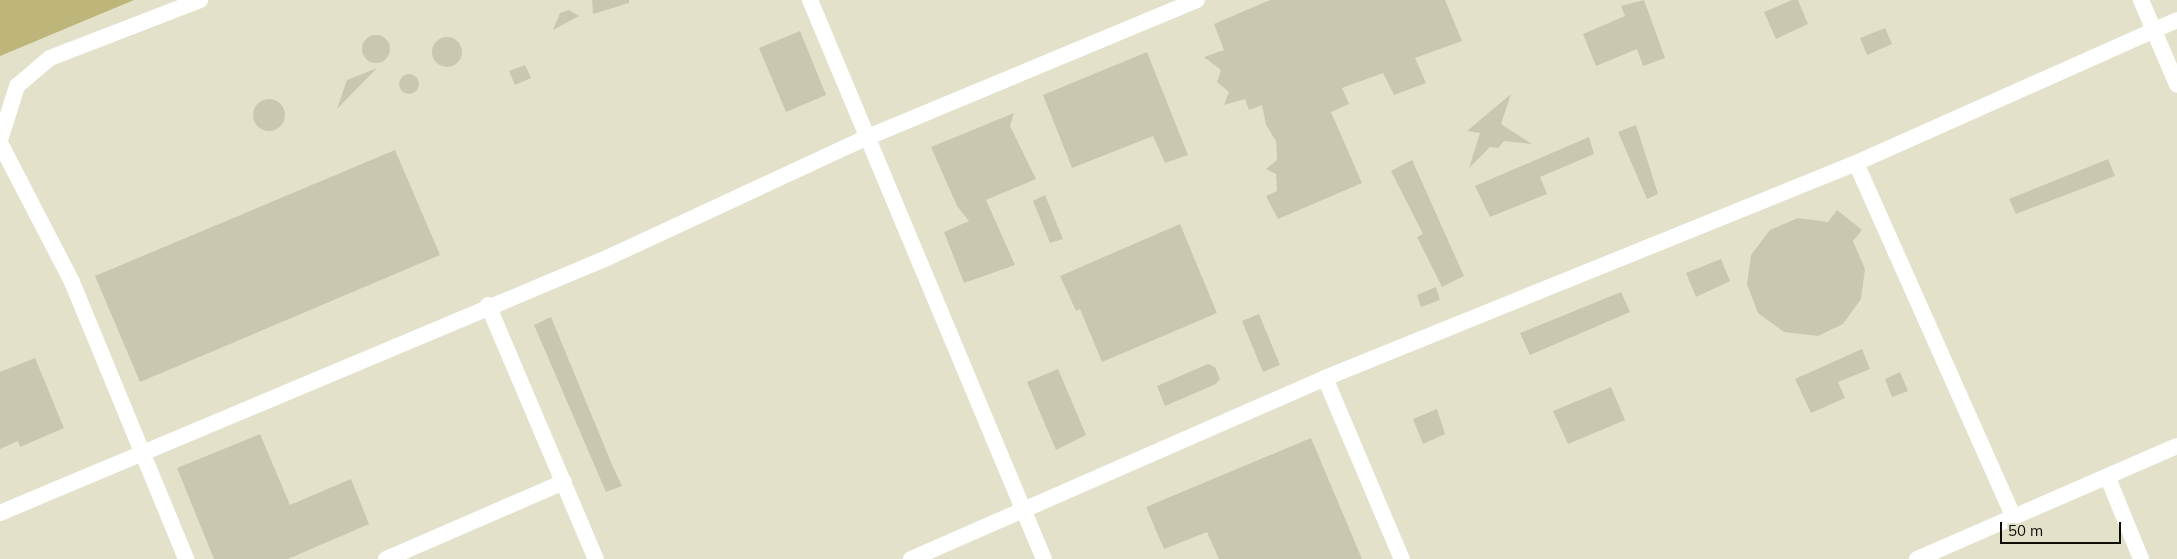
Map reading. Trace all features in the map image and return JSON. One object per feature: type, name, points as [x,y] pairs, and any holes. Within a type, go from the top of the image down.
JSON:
[{"type":"lane","points":[[186,559],[72,282],[0,142],[17,86],[50,58],[200,0]]},
{"type":"lane","points":[[810,0],[1044,559]]},
{"type":"lane","points":[[0,513],[488,305],[607,258],[868,137],[1197,0]]},
{"type":"lane","points":[[2141,0],[2177,85]]},
{"type":"lane","points":[[910,559],[1024,511],[1325,378],[1856,163],[2177,20]]},
{"type":"lane","points":[[1856,163],[2013,516]]},
{"type":"lane","points":[[488,305],[596,559]]},
{"type":"lane","points":[[1325,378],[1402,559]]},
{"type":"lane","points":[[1918,559],[1940,555],[2013,516],[2108,478],[2177,446]]},
{"type":"lane","points":[[2108,478],[2141,559]]},
{"type":"lane","points":[[386,559],[564,482]]},
{"type":"shaded area","points":[[0,0],[134,0],[0,56]]},
{"type":"building","points":[[592,0],[629,0],[629,3],[593,14]]},
{"type":"building","points":[[1270,0],[1445,0],[1462,41],[1415,58],[1426,83],[1394,95],[1383,73],[1342,88],[1349,104],[1331,112],[1362,183],[1278,219],[1266,196],[1277,191],[1276,174],[1266,169],[1277,160],[1276,141],[1266,125],[1262,105],[1249,110],[1245,99],[1224,105],[1229,92],[1217,82],[1221,70],[1204,57],[1224,50],[1214,24]]},
{"type":"building","points":[[1644,0],[1665,58],[1643,66],[1637,49],[1596,66],[1583,34],[1625,16],[1621,6]]},
{"type":"building","points":[[1792,0],[1798,0],[1808,24],[1776,39],[1764,12]]},
{"type":"building","points":[[569,10],[579,16],[553,30],[560,13]]},
{"type":"building","points":[[1885,28],[1892,44],[1867,55],[1860,38]]},
{"type":"building","points":[[800,31],[826,95],[786,112],[759,48]]},
{"type":"building","points":[[376,35],[386,39],[390,49],[386,59],[376,63],[366,59],[362,49],[366,39]]},
{"type":"building","points":[[447,37],[453,38],[461,46],[461,58],[453,66],[447,67],[441,66],[433,58],[432,52],[433,46],[441,38]]},
{"type":"building","points":[[1147,52],[1188,155],[1165,163],[1153,136],[1072,168],[1043,95]]},
{"type":"building","points":[[525,65],[531,78],[515,85],[509,71]]},
{"type":"building","points":[[377,68],[337,109],[347,80]]},
{"type":"building","points":[[405,74],[413,74],[419,80],[419,88],[413,94],[405,94],[399,88],[399,80]]},
{"type":"building","points":[[1511,94],[1501,124],[1532,144],[1504,141],[1498,148],[1490,147],[1469,168],[1480,133],[1467,131]]},
{"type":"building","points":[[269,99],[281,103],[285,115],[281,127],[269,131],[257,127],[253,115],[257,103]]},
{"type":"building","points":[[1014,113],[1010,126],[1036,179],[986,200],[1015,265],[964,283],[944,232],[969,221],[957,206],[931,147]]},
{"type":"building","points":[[1636,125],[1658,194],[1647,199],[1618,132]]},
{"type":"building","points":[[1589,137],[1594,154],[1540,177],[1547,194],[1490,217],[1475,186]]},
{"type":"building","points":[[395,150],[440,255],[140,382],[95,276]]},
{"type":"building","points":[[2108,159],[2115,176],[2016,214],[2009,199]]},
{"type":"building","points":[[1412,160],[1464,276],[1442,287],[1417,237],[1423,234],[1391,171]]},
{"type":"building","points":[[1045,195],[1063,239],[1050,243],[1033,201]]},
{"type":"building","points":[[1837,210],[1862,230],[1853,241],[1865,269],[1861,299],[1843,324],[1818,336],[1784,332],[1758,313],[1747,284],[1751,255],[1770,230],[1798,218],[1828,222]]},
{"type":"building","points":[[1180,224],[1217,313],[1102,362],[1080,309],[1076,311],[1060,276]]},
{"type":"building","points":[[1721,259],[1730,281],[1696,297],[1686,273]]},
{"type":"building","points":[[1436,287],[1440,300],[1421,307],[1417,295]]},
{"type":"building","points":[[1621,292],[1630,312],[1530,355],[1520,333]]},
{"type":"building","points":[[1259,314],[1280,365],[1263,372],[1242,321]]},
{"type":"building","points":[[551,317],[622,486],[606,492],[534,325]]},
{"type":"building","points":[[1862,349],[1870,369],[1838,382],[1845,398],[1811,413],[1795,379]]},
{"type":"building","points":[[35,358],[64,428],[20,447],[18,441],[0,449],[0,372]]},
{"type":"building","points":[[1208,364],[1215,367],[1220,379],[1216,384],[1165,406],[1157,386]]},
{"type":"building","points":[[1058,369],[1086,435],[1056,450],[1027,382]]},
{"type":"building","points":[[1900,372],[1908,391],[1892,397],[1885,379]]},
{"type":"building","points":[[1611,387],[1625,420],[1568,444],[1553,411]]},
{"type":"building","points":[[1437,409],[1445,434],[1423,444],[1413,419]]},
{"type":"building","points":[[260,434],[290,505],[351,479],[369,524],[288,559],[214,559],[177,468]]},
{"type":"building","points":[[1311,438],[1362,559],[1219,559],[1207,532],[1164,549],[1146,507]]}]
